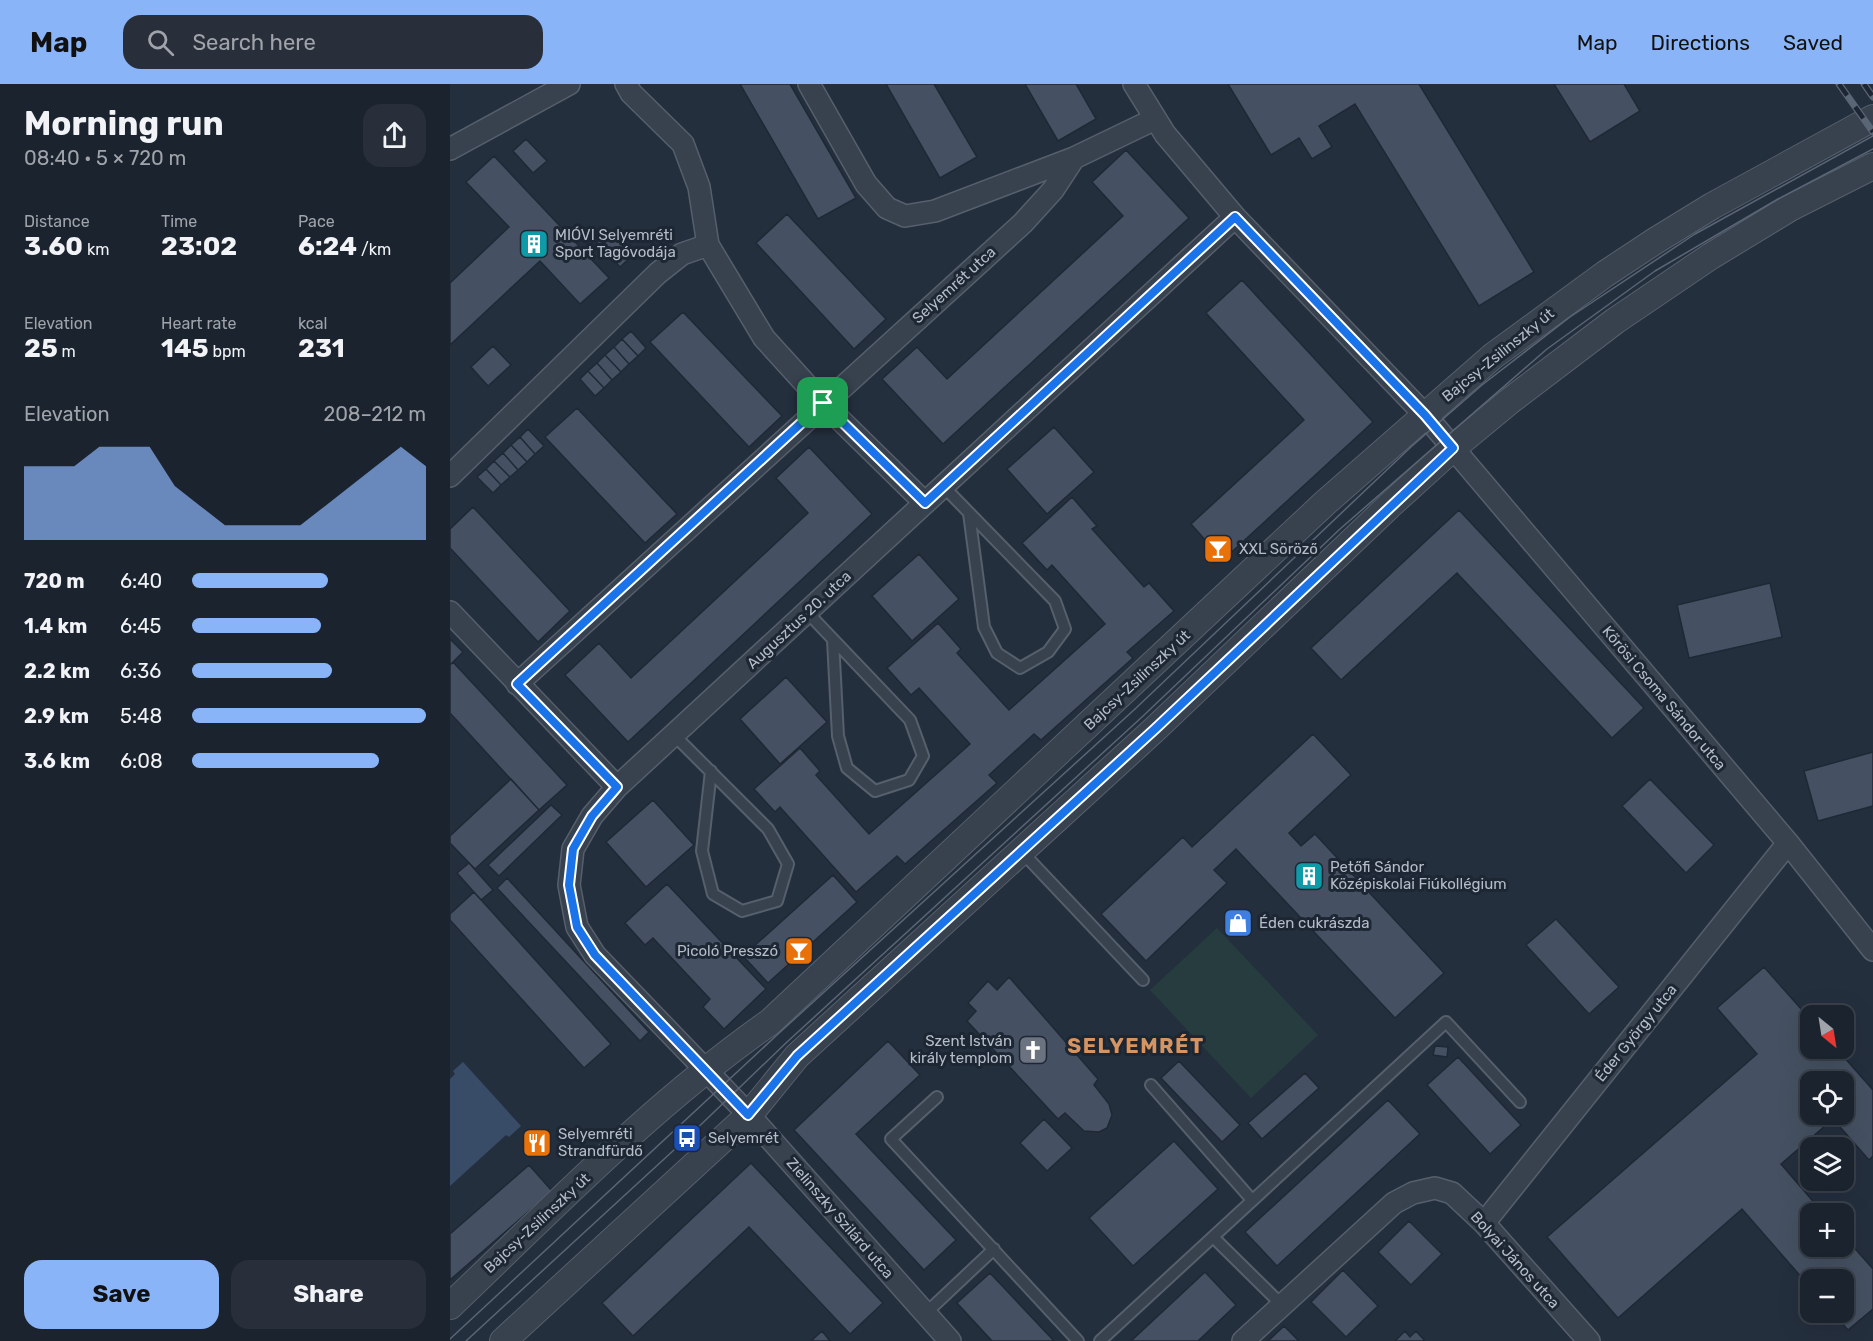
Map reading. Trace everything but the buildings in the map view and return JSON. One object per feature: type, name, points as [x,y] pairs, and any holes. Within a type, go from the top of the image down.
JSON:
[{"type":"street","points":[[450,149],[570,84]]},
{"type":"street","points":[[626,84],[631,93],[683,144],[699,187],[708,245],[764,338],[823,403],[925,503]]},
{"type":"street","points":[[808,84],[866,184],[887,208],[905,216],[935,211],[1074,158],[1155,119]]},
{"type":"street","points":[[1134,84],[1165,134],[1235,217],[1425,415],[1453,448]]},
{"type":"street","name":"Bajcsy-Zsilinszky út","points":[[450,1306],[508,1249],[705,1068],[770,1022],[1326,502],[1493,356],[1615,267],[1712,206],[1873,118]]},
{"type":"street","name":"Selyemrét utca","points":[[517,684],[1023,223],[1053,190],[1074,158]]},
{"type":"street","points":[[503,1341],[748,1115],[797,1056],[1022,852],[1453,448],[1571,353],[1662,287],[1790,208],[1873,166]]},
{"type":"street","name":"Augusztus 20. utca","points":[[705,1068],[595,955],[577,927],[569,885],[573,849],[592,816],[617,787],[1235,217]]},
{"type":"street","points":[[450,476],[658,273],[682,254],[708,245]]},
{"type":"street","name":"Kőrösi Csoma Sándor utca","points":[[1453,448],[1788,843],[1872,947]]},
{"type":"street","points":[[450,612],[617,787]]},
{"type":"street","name":"Éder György utca","points":[[1484,1223],[1788,843]]},
{"type":"street","name":"Zielinszky Szilárd utca","points":[[705,1068],[925,1314],[940,1338]]},
{"type":"street","name":"Bolyai János utca","points":[[1281,1304],[1394,1203],[1413,1193],[1435,1188],[1452,1193],[1484,1223],[1588,1341]]},
{"type":"street","points":[[1242,1341],[1281,1304]]},
{"type":"lane","points":[[943,486],[1055,601],[1065,629],[1048,652],[1020,668],[997,653],[984,627],[969,513]]},
{"type":"lane","points":[[807,612],[910,720],[923,756],[909,780],[875,790],[847,768],[838,736],[833,640]]},
{"type":"lane","points":[[674,735],[711,771],[768,829],[788,864],[777,901],[742,911],[713,894],[702,851],[711,771]]},
{"type":"lane","points":[[1022,852],[1143,980]]},
{"type":"lane","points":[[1100,1341],[1446,1022],[1520,1102]]},
{"type":"lane","points":[[1151,1085],[1252,1200]]},
{"type":"lane","points":[[937,1097],[891,1138],[1078,1341]]},
{"type":"lane","points":[[1213,1237],[1281,1304]]},
{"type":"lane","points":[[925,1314],[994,1250]]},
{"type":"green space","points":[[1217,928],[1318,1035],[1251,1098],[1150,990]]},
{"type":"water","points":[[463,1062],[521,1126],[509,1137],[506,1135],[450,1186],[450,1079],[455,1074],[453,1071]]},
{"type":"tram line","points":[[450,1339],[778,1034],[1135,709],[1412,446],[1482,385],[1570,317],[1695,234],[1873,136]]},
{"type":"tram line","points":[[466,1341],[687,1138],[787,1042],[1142,717],[1340,529],[1547,349],[1655,271],[1778,199],[1873,149]]},
{"type":"railway","points":[[1839,84],[1873,132]]},
{"type":"railway","points":[[1864,84],[1873,97]]},
{"type":"place","name":"MIÓVI Selyemréti Sport Tagóvodája","points":[[534,244]]},
{"type":"place","name":"XXL Söröző","points":[[1218,549]]},
{"type":"place","name":"Petőfi Sándor Középiskolai Fiúkollégium","points":[[1309,876]]},
{"type":"place","name":"Éden cukrászda","points":[[1238,923]]},
{"type":"place","name":"Picoló Presszó","points":[[799,951]]},
{"type":"place","name":"Szent István király templom","points":[[1033,1050]]},
{"type":"place","name":"Selyemrét","points":[[687,1138]]},
{"type":"place","name":"Selyemréti Strandfürdő","points":[[537,1143]]},
{"type":"district","name":"SELYEMRÉT","points":[[1136,1045]]},
{"type":"route","points":[[1235,217],[1425,415],[1453,448],[1155,729],[797,1056],[748,1115],[595,955],[577,927],[569,885],[573,849],[592,816],[617,787],[517,684],[823,403],[925,503],[1235,217]]}]
